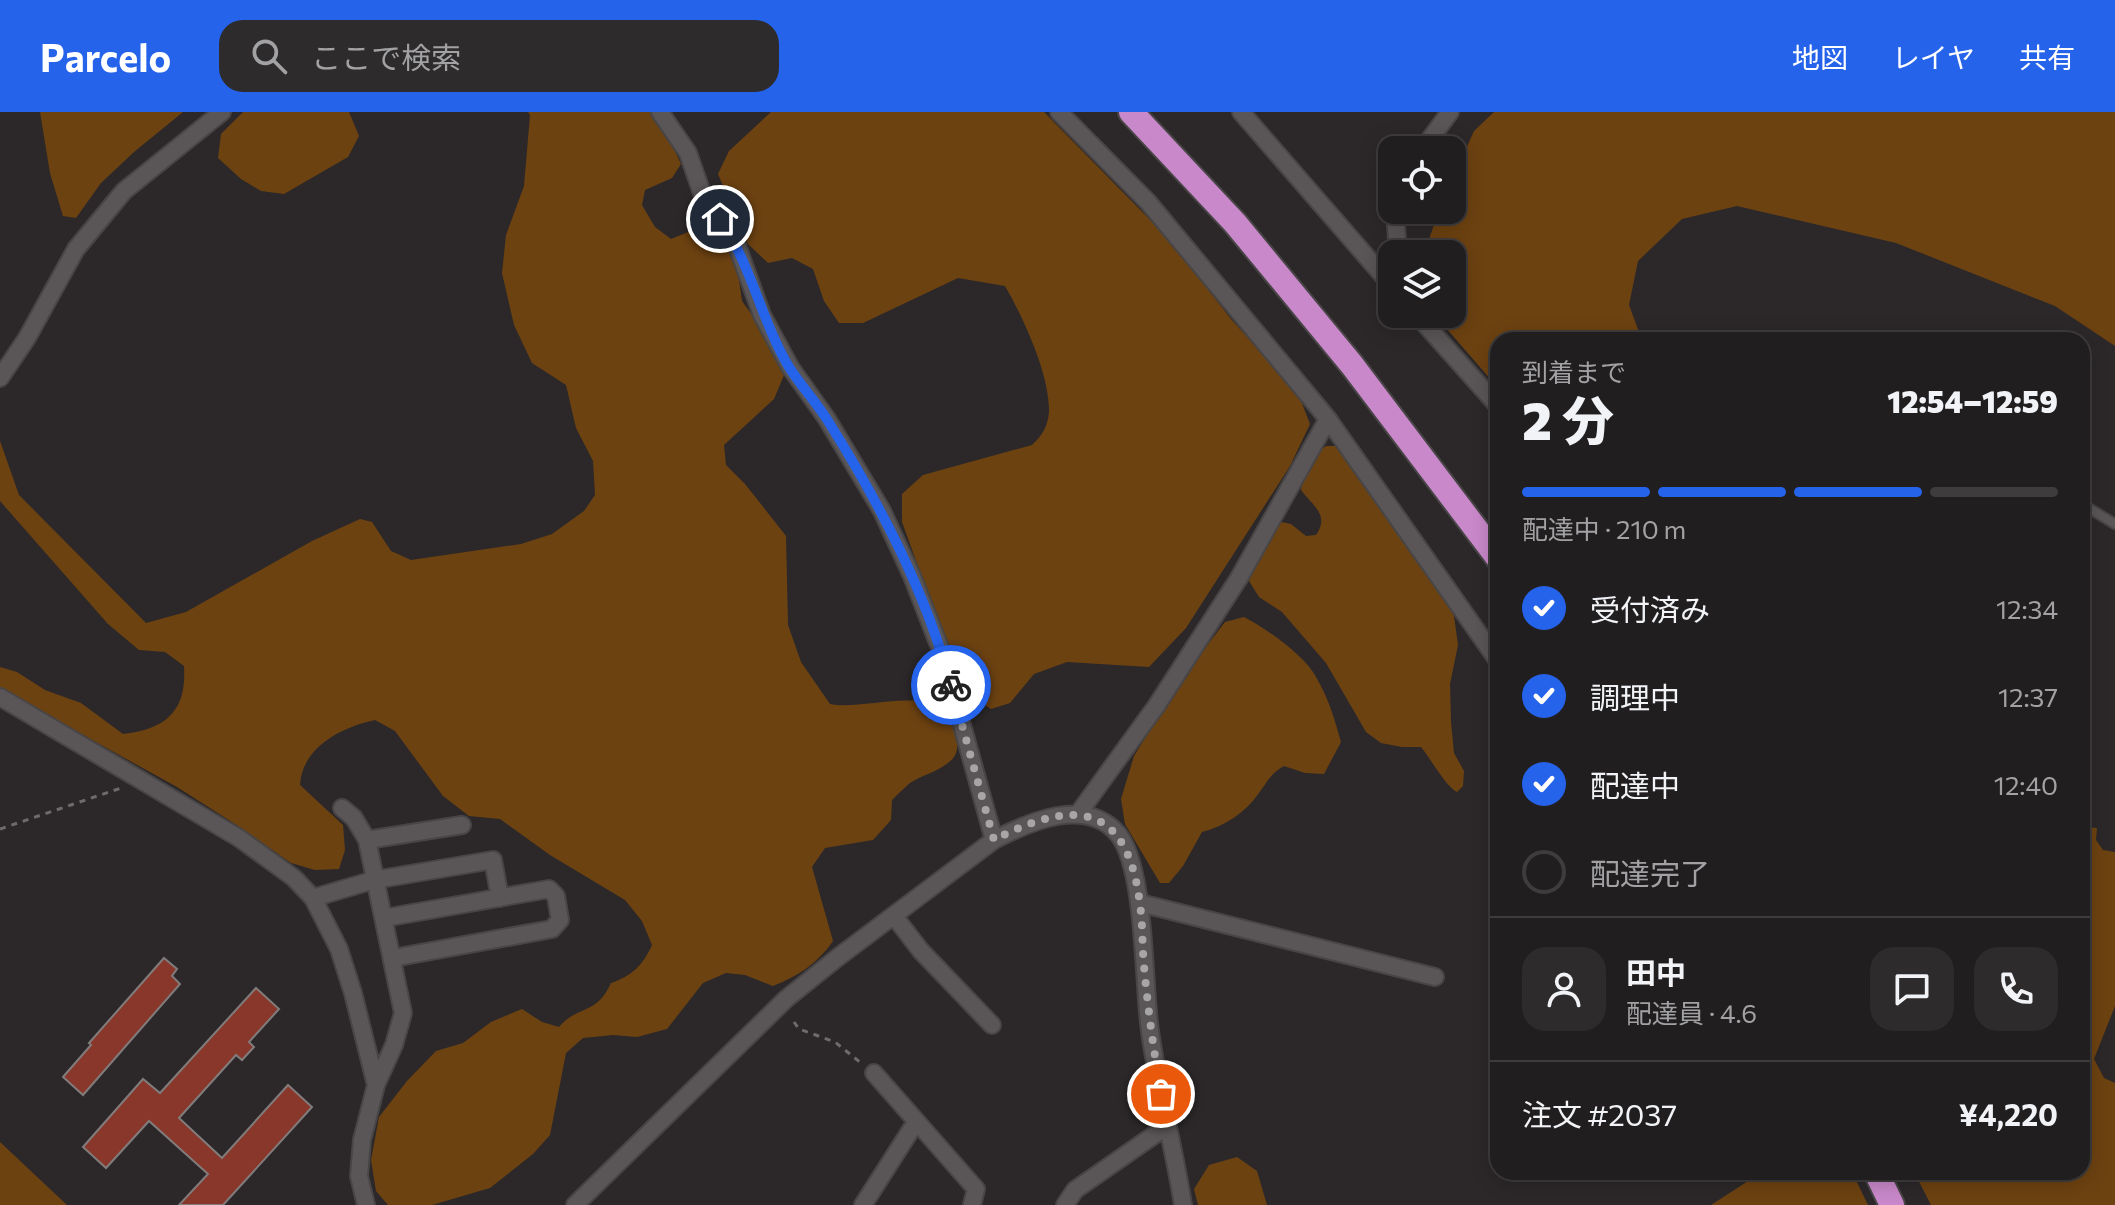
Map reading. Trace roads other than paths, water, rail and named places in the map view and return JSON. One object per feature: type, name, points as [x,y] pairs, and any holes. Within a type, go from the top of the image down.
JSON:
[{"type":"highway","points":[[1131,112],[1235,223],[1342,353],[1490,547]]},
{"type":"highway","points":[[1880,1180],[1892,1205]]},
{"type":"street","points":[[0,378],[27,338],[76,249],[124,191],[222,112]]},
{"type":"street","points":[[660,112],[688,153],[703,196],[736,243],[762,315],[790,367],[827,419],[882,511],[912,576],[942,653],[994,840]]},
{"type":"street","points":[[1059,112],[1148,202],[1328,419],[1490,650]]},
{"type":"street","points":[[1241,112],[1378,266]]},
{"type":"street","points":[[1432,136],[1450,112]]},
{"type":"street","points":[[1428,328],[1490,397]]},
{"type":"street","points":[[1078,814],[1157,705],[1239,578],[1328,419]]},
{"type":"street","points":[[0,697],[239,838],[294,878],[313,898],[339,949],[376,1085]]},
{"type":"street","points":[[342,808],[354,818],[367,840],[403,1013],[394,1045],[376,1085],[362,1140],[359,1176],[366,1205]]},
{"type":"street","points":[[575,1205],[786,999],[994,840],[1047,818],[1078,814],[1098,820],[1116,832],[1126,847],[1140,903],[1150,1031],[1183,1205]]},
{"type":"street","points":[[367,840],[462,825]]},
{"type":"street","points":[[313,898],[374,880],[493,860],[500,898]]},
{"type":"street","points":[[384,918],[549,889],[556,896],[560,920],[552,929],[393,958]]},
{"type":"street","points":[[1140,903],[1435,977]]},
{"type":"street","points":[[894,916],[921,951],[992,1025]]},
{"type":"street","points":[[874,1073],[976,1189],[972,1205]]},
{"type":"street","points":[[863,1205],[916,1122]]},
{"type":"street","points":[[1065,1205],[1075,1190],[1167,1126]]},
{"type":"lane","points":[[2090,509],[2115,524]]}]
